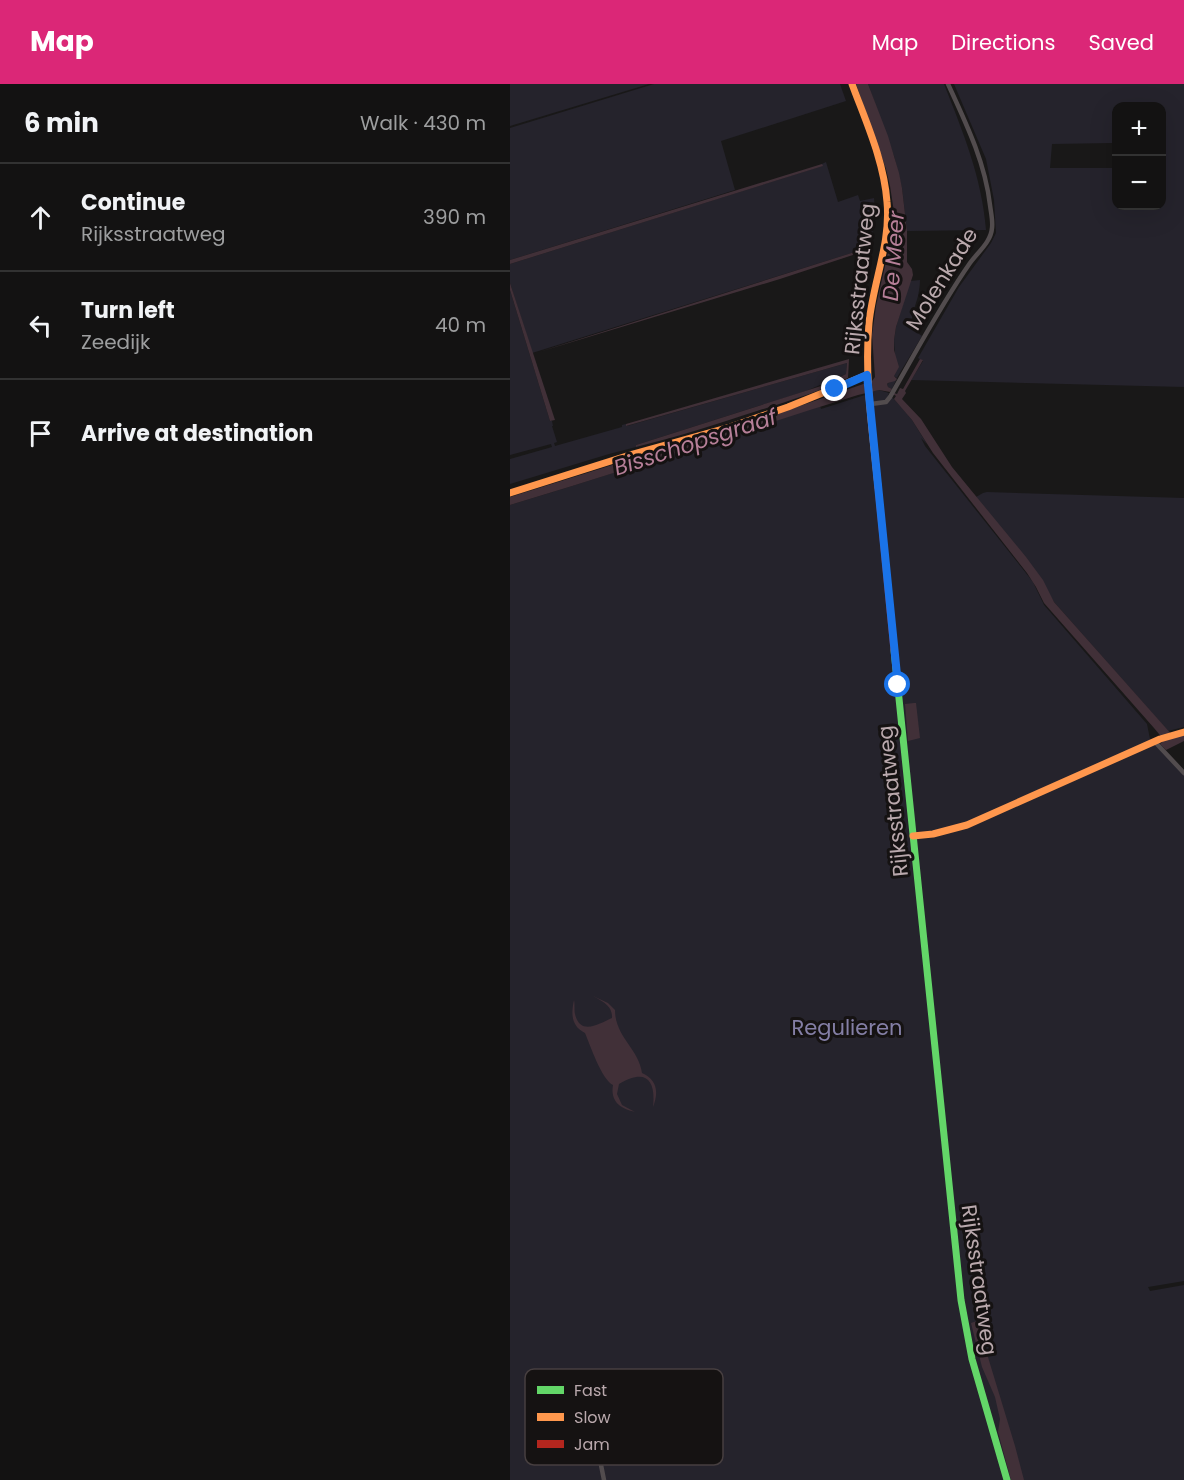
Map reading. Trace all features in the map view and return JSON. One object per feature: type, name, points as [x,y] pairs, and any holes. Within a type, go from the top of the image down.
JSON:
[{"type":"main road","name":"Rijksstraatweg","points":[[852,84],[882,172],[887,201],[886,238],[868,327],[867,378],[961,1300],[972,1359],[1007,1480]]},
{"type":"main road","points":[[510,494],[633,454],[730,427],[867,378]]},
{"type":"main road","points":[[913,836],[933,834],[967,825],[1173,734],[1184,732]]},
{"type":"street","name":"Molenkade","points":[[871,404],[886,402],[890,397],[941,309],[970,263],[990,238],[992,230],[988,187],[966,121],[948,84]]},
{"type":"street","points":[[1158,741],[1184,773]]},
{"type":"street","points":[[601,1465],[604,1480]]},
{"type":"green space","points":[[510,84],[649,84],[510,126]]},
{"type":"green space","points":[[654,84],[840,84],[846,101],[721,141],[735,190],[510,260],[510,128]]},
{"type":"green space","points":[[868,84],[944,84],[976,174],[986,230],[907,231],[902,188],[894,156]]},
{"type":"green space","points":[[954,84],[1184,84],[1184,387],[911,380],[923,361],[918,358],[959,287],[996,233],[994,200],[986,159]],"holes":[[[1112,102],[1166,102],[1166,210],[1112,210],[1112,168],[1050,168],[1052,144],[1112,143]]]},
{"type":"green space","points":[[826,162],[838,202],[858,195],[860,201],[874,198],[871,247],[532,353],[510,283],[510,264],[822,166]]},
{"type":"green space","points":[[920,280],[912,323],[922,336],[892,389],[887,384],[897,378],[894,376],[896,327],[910,281]]},
{"type":"green space","points":[[510,290],[550,421],[552,421],[557,442],[554,443],[555,446],[622,427],[622,425],[627,426],[847,363],[846,374],[806,391],[636,445],[636,447],[510,484],[510,459],[552,447],[551,444],[510,455]]},
{"type":"green space","name":"Regulieren","points":[[873,391],[889,393],[888,395],[912,420],[927,444],[921,438],[925,446],[1033,582],[1044,605],[1147,724],[1150,739],[1184,775],[1184,1281],[1148,1287],[1150,1291],[1184,1285],[1184,1480],[510,1480],[510,505],[820,406],[821,409],[873,394]]},
{"type":"green space","points":[[987,492],[1184,498],[1184,727],[1168,731],[1054,602],[1035,570],[976,497]]},
{"type":"water","points":[[856,84],[868,84],[888,136],[902,188],[907,231],[907,262],[913,275],[896,327],[894,350],[899,367],[894,376],[897,379],[887,384],[892,389],[890,392],[879,390],[858,395],[510,505],[510,497],[794,408],[872,381],[875,377],[872,335],[892,235],[894,212],[886,169]]},
{"type":"water","points":[[822,164],[823,166],[510,264],[510,260]]},
{"type":"water","points":[[861,250],[862,252],[780,279],[539,352]]},
{"type":"water","points":[[510,283],[555,420],[550,421],[510,290]]},
{"type":"water","points":[[849,359],[848,378],[803,396],[697,430],[636,447],[636,445],[821,386],[846,374],[847,363],[626,426],[626,424]]},
{"type":"water","points":[[920,359],[923,360],[902,399],[921,419],[952,467],[1026,557],[1043,580],[1054,602],[1173,736],[1184,734],[1184,741],[1166,750],[1160,744],[1164,740],[1044,603],[1027,573],[933,453],[912,420],[894,399],[896,396],[893,394],[897,394],[900,388],[903,389]]},
{"type":"water","points":[[916,703],[920,738],[908,741],[905,704]]},
{"type":"water","points":[[593,996],[608,1003],[615,1010],[619,1028],[637,1057],[642,1073],[654,1083],[656,1096],[653,1107],[651,1084],[642,1077],[628,1079],[619,1084],[617,1094],[622,1105],[635,1112],[621,1107],[615,1100],[613,1085],[601,1070],[585,1033],[577,1027],[573,1019],[574,1000],[577,1021],[585,1027],[612,1018],[609,1007]]},
{"type":"water","points":[[977,1321],[1024,1480],[1011,1480],[998,1432],[1000,1419],[995,1397],[982,1367],[971,1323]]},
{"type":"traffic: fast","points":[[894,650],[961,1300],[972,1359],[1007,1480]]},
{"type":"traffic: slow","points":[[852,84],[878,157],[885,187],[888,217],[871,308],[868,344],[870,405],[878,487]]},
{"type":"traffic: slow","points":[[510,493],[633,454],[730,427],[788,407],[867,375]]},
{"type":"traffic: slow","points":[[913,836],[933,834],[967,825],[1160,739],[1184,732]]},
{"type":"traffic: jam","points":[[878,487],[894,650]]},
{"type":"route","points":[[835,389],[867,375],[898,685]]},
{"type":"water label","name":"De Meer","points":[[893,256]]},
{"type":"water label","name":"Bisschopsgraaf","points":[[695,442]]}]
